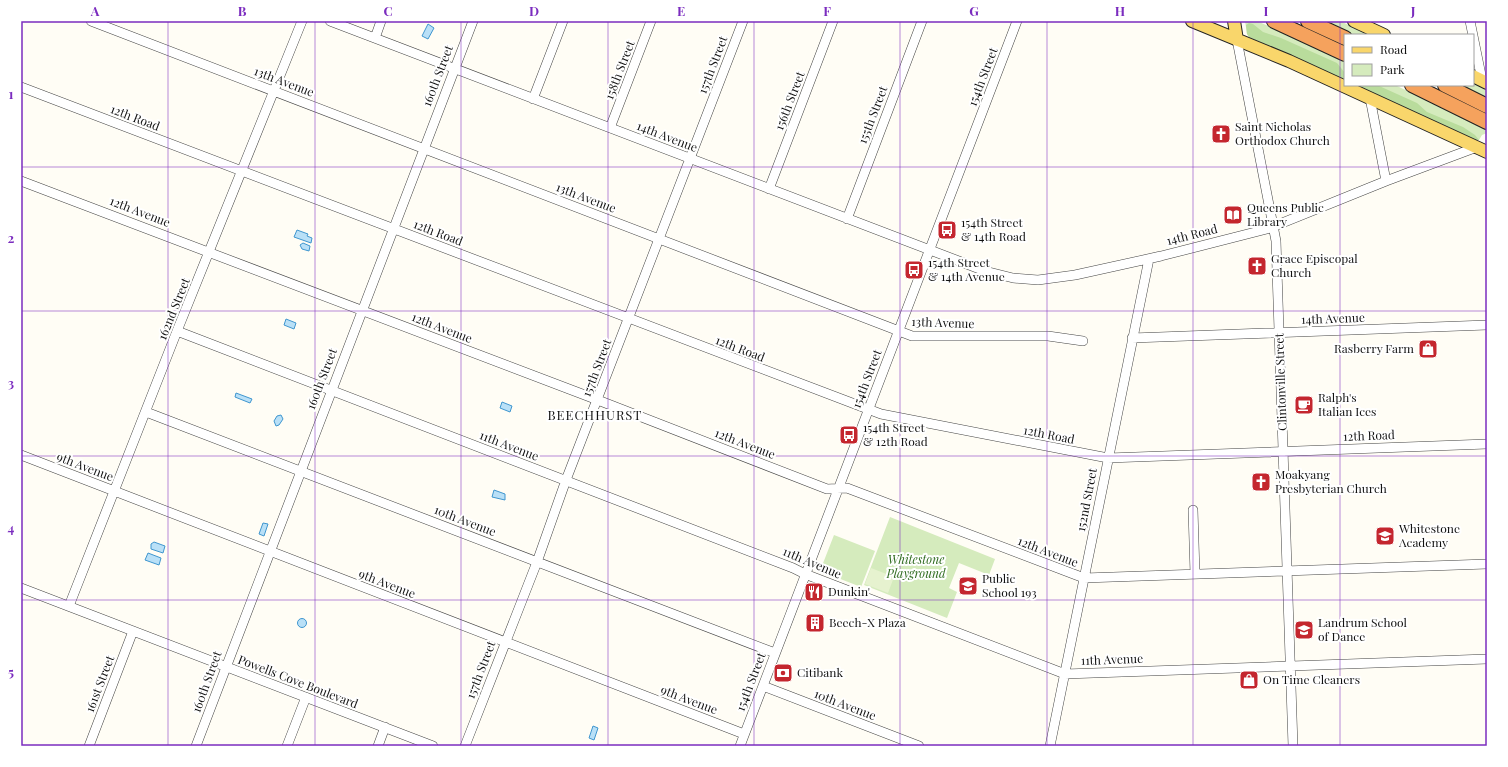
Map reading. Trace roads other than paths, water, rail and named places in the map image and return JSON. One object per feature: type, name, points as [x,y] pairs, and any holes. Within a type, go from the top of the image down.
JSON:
[{"type":"highway","points":[[1274,21],[1344,54]]},
{"type":"highway","points":[[1308,21],[1344,38]]},
{"type":"highway","points":[[1414,86],[1487,122]]},
{"type":"highway","points":[[1447,86],[1486,106]]},
{"type":"main road","points":[[1192,21],[1370,98],[1482,150]]},
{"type":"main road","points":[[1354,21],[1382,34]]},
{"type":"main road","name":"Clintonville Street","points":[[1235,22],[1237,40]]},
{"type":"street","name":"13th Avenue","points":[[91,21],[912,336],[1048,336],[1083,341]]},
{"type":"street","name":"162nd Street","points":[[69,606],[302,21]]},
{"type":"street","name":"14th Avenue","points":[[330,21],[995,274]]},
{"type":"street","points":[[375,38],[381,21]]},
{"type":"street","name":"160th Street","points":[[196,746],[225,666],[473,21]]},
{"type":"street","points":[[533,99],[563,21]]},
{"type":"street","name":"158th Street","points":[[610,128],[651,21]]},
{"type":"street","name":"157th Street","points":[[464,746],[537,562],[566,480],[743,21]]},
{"type":"street","name":"156th Street","points":[[769,189],[834,21]]},
{"type":"street","name":"155th Street","points":[[847,218],[922,21]]},
{"type":"street","name":"154th Street","points":[[740,746],[1017,21]]},
{"type":"street","points":[[1470,21],[1472,34]]},
{"type":"street","name":"Clintonville Street","points":[[1237,40],[1276,241],[1293,746]]},
{"type":"street","points":[[1474,42],[1481,80]]},
{"type":"street","name":"12th Road","points":[[21,87],[868,410],[1108,458],[1487,444]]},
{"type":"street","points":[[1370,98],[1375,116],[1386,181]]},
{"type":"street","name":"14th Road","points":[[995,274],[1023,280],[1038,280],[1149,259],[1273,226],[1386,181],[1482,150]]},
{"type":"street","name":"12th Avenue","points":[[21,181],[598,400],[827,489],[847,488],[1084,578],[1487,564]]},
{"type":"street","name":"152nd Street","points":[[1050,746],[1149,259]]},
{"type":"street","name":"14th Avenue","points":[[1132,338],[1487,325]]},
{"type":"street","name":"11th Avenue","points":[[177,332],[566,480],[1065,674],[1487,659]]},
{"type":"street","name":"10th Avenue","points":[[146,412],[775,653]]},
{"type":"street","name":"9th Avenue","points":[[21,455],[269,552],[744,734]]},
{"type":"street","points":[[1194,510],[1195,574]]},
{"type":"street","name":"Powells Cove Boulevard","points":[[21,588],[433,746]]},
{"type":"street","name":"161st Street","points":[[89,746],[133,631]]},
{"type":"street","name":"10th Avenue","points":[[763,686],[919,746]]},
{"type":"street","points":[[287,746],[306,697]]},
{"type":"street","points":[[378,746],[385,728]]},
{"type":"water","points":[[428,24],[434,28],[428,39],[422,36]]},
{"type":"water","points":[[297,230],[308,234],[307,236],[312,238],[311,243],[294,237]]},
{"type":"water","points":[[303,243],[310,246],[309,251],[302,249],[300,245]]},
{"type":"water","points":[[286,319],[296,323],[294,329],[284,325]]},
{"type":"water","points":[[236,393],[252,399],[250,403],[235,397]]},
{"type":"water","points":[[502,402],[512,406],[510,412],[500,408]]},
{"type":"water","points":[[281,415],[283,419],[279,425],[276,426],[274,421],[277,416]]},
{"type":"water","points":[[494,490],[505,494],[505,500],[492,497]]},
{"type":"water","points":[[263,523],[268,524],[264,536],[259,534]]},
{"type":"water","points":[[154,542],[165,546],[163,553],[151,549],[151,544]]},
{"type":"water","points":[[148,553],[161,558],[159,565],[145,560]]},
{"type":"water","points":[[300,619],[304,619],[306,623],[304,627],[300,627],[298,625],[298,621]]},
{"type":"water","points":[[593,726],[598,728],[594,740],[589,738]]},
{"type":"place","name":"Saint Nicholas Orthodox Church","points":[[1221,134]]},
{"type":"place","name":"Queens Public Library","points":[[1233,215]]},
{"type":"place","name":"154th Street & 14th Road","points":[[947,230]]},
{"type":"place","name":"Grace Episcopal Church","points":[[1257,266]]},
{"type":"place","name":"154th Street & 14th Avenue","points":[[914,270]]},
{"type":"place","name":"Rasberry Farm","points":[[1428,349]]},
{"type":"place","name":"Ralph's Italian Ices","points":[[1304,405]]},
{"type":"place","name":"154th Street & 12th Road","points":[[849,435]]},
{"type":"place","name":"Moakyang Presbyterian Church","points":[[1261,482]]},
{"type":"place","name":"Whitestone Academy","points":[[1385,536]]},
{"type":"place","name":"Public School 193","points":[[968,586]]},
{"type":"place","name":"Dunkin'","points":[[814,592]]},
{"type":"place","name":"Beech-X Plaza","points":[[815,623]]},
{"type":"place","name":"Landrum School of Dance","points":[[1304,630]]},
{"type":"place","name":"Citibank","points":[[783,673]]},
{"type":"place","name":"On Time Cleaners","points":[[1249,680]]},
{"type":"district","name":"BEECHHURST","points":[[595,415]]},
{"type":"park label","name":"Whitestone Playground","points":[[916,567]]}]
